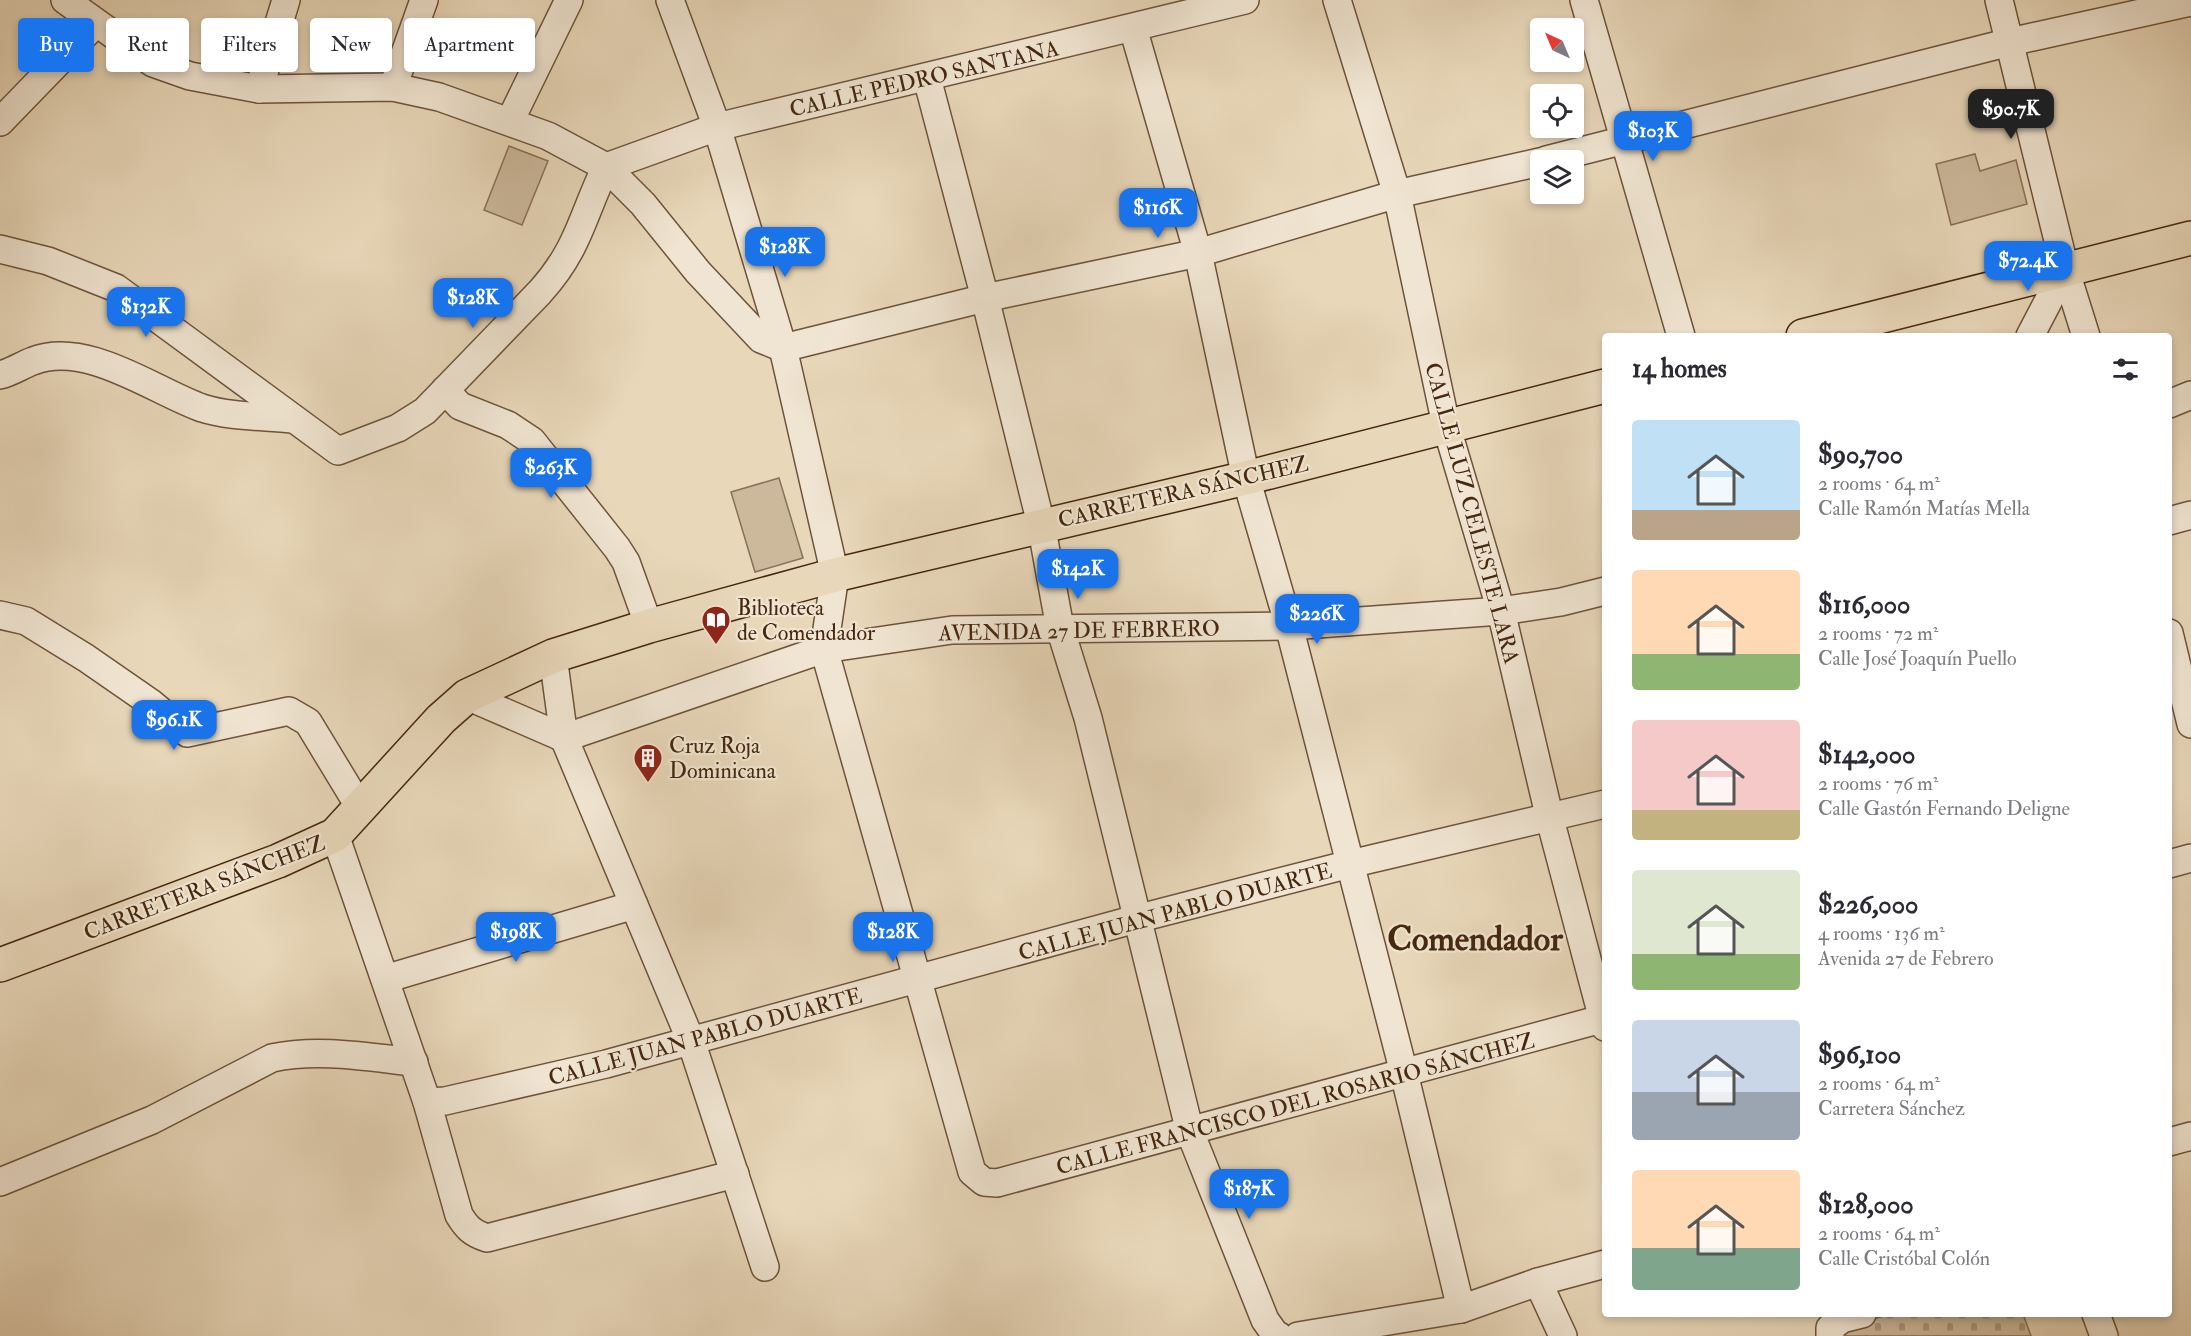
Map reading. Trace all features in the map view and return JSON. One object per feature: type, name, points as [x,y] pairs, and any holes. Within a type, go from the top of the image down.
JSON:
[{"type":"main road","points":[[1815,333],[2191,237]]},
{"type":"main road","name":"CARRETERA SÁNCHEZ","points":[[0,965],[278,861],[335,835],[359,806],[441,719],[467,696],[553,656],[650,626],[835,575],[1041,524],[1246,478],[1602,387]]},
{"type":"street","points":[[65,0],[95,24],[153,63],[190,76],[259,89],[393,87],[439,97],[548,136],[606,167],[643,204],[698,272],[761,339],[783,348],[986,298],[1198,253],[1397,194],[1530,164]]},
{"type":"street","points":[[259,89],[286,0]]},
{"type":"street","points":[[393,87],[424,0]]},
{"type":"street","points":[[510,121],[569,0]]},
{"type":"street","points":[[670,0],[717,128],[783,348],[835,575],[824,649],[917,980]]},
{"type":"street","name":"CALLE PEDRO SANTANA","points":[[606,167],[717,128],[1245,0]]},
{"type":"street","name":"CALLE LUZ CELESTE LARA","points":[[1337,0],[1397,194],[1446,425],[1501,611],[1550,819],[1602,1014]]},
{"type":"street","points":[[1584,0],[1623,143],[1680,333]]},
{"type":"street","points":[[1999,0],[2065,269],[2085,333]]},
{"type":"street","points":[[1584,152],[2010,42],[2191,2]]},
{"type":"street","points":[[0,122],[95,24]]},
{"type":"street","points":[[1133,28],[1198,253],[1246,478],[1289,626],[1404,1073],[1461,1309]]},
{"type":"street","points":[[927,78],[986,298],[1041,524],[1060,628],[1088,718],[1190,1132],[1265,1320],[1281,1336],[1461,1309],[1538,1282],[1602,1265]]},
{"type":"street","points":[[0,249],[48,261],[116,288],[338,451],[398,428],[425,411],[557,273],[573,248],[592,194],[606,167]]},
{"type":"street","points":[[2032,333],[2065,269]]},
{"type":"street","points":[[0,375],[20,369],[33,361],[75,358],[120,370],[200,407],[217,412],[294,419]]},
{"type":"street","points":[[445,390],[460,406],[508,425],[532,441],[626,562],[650,626]]},
{"type":"street","points":[[2172,403],[2191,395]]},
{"type":"street","points":[[2172,520],[2191,515]]},
{"type":"street","name":"AVENIDA 27 DE FEBRERO","points":[[564,738],[824,649],[952,630],[1289,626],[1501,611],[1561,602],[1602,592]]},
{"type":"street","points":[[0,615],[26,621],[86,658],[151,703],[187,733],[289,711],[308,722],[359,806]]},
{"type":"street","points":[[2175,648],[2191,724]]},
{"type":"street","points":[[553,656],[564,738],[692,1041],[765,1267]]},
{"type":"street","points":[[467,696],[564,738]]},
{"type":"street","name":"CALLE JUAN PABLO DUARTE","points":[[427,1102],[445,1101],[594,1067],[1136,919],[1350,864],[1550,819],[1602,805]]},
{"type":"street","points":[[335,835],[414,1062],[459,1215],[467,1228],[487,1238],[735,1174]]},
{"type":"street","points":[[2172,863],[2191,858]]},
{"type":"street","points":[[385,979],[634,904]]},
{"type":"street","name":"CALLE FRANCISCO DEL ROSARIO SÁNCHEZ","points":[[917,980],[972,1172],[984,1182],[997,1183],[1602,1022]]},
{"type":"street","points":[[0,1182],[152,1120],[272,1058],[287,1054],[333,1054],[414,1062]]},
{"type":"street","points":[[2172,1141],[2191,1136]]},
{"type":"street","points":[[1538,1282],[1563,1336]]},
{"type":"street","points":[[1830,1336],[1830,1328],[1842,1319],[1850,1317]]},
{"type":"street","points":[[2097,1317],[2104,1336]]},
{"type":"green space","points":[[509,146],[548,161],[522,225],[484,210]]},
{"type":"green space","points":[[1975,154],[1980,171],[2016,160],[2027,204],[1951,225],[1936,164]]},
{"type":"green space","points":[[779,478],[803,558],[755,572],[731,492]]},
{"type":"green space","points":[[1880,1317],[2024,1317],[2031,1336],[1840,1336],[1838,1329]]},
{"type":"place","name":"Biblioteca de Comendador","points":[[716,646]]},
{"type":"place","name":"Cruz Roja Dominicana","points":[[648,784]]},
{"type":"district","name":"Comendador","points":[[1475,938]]}]
